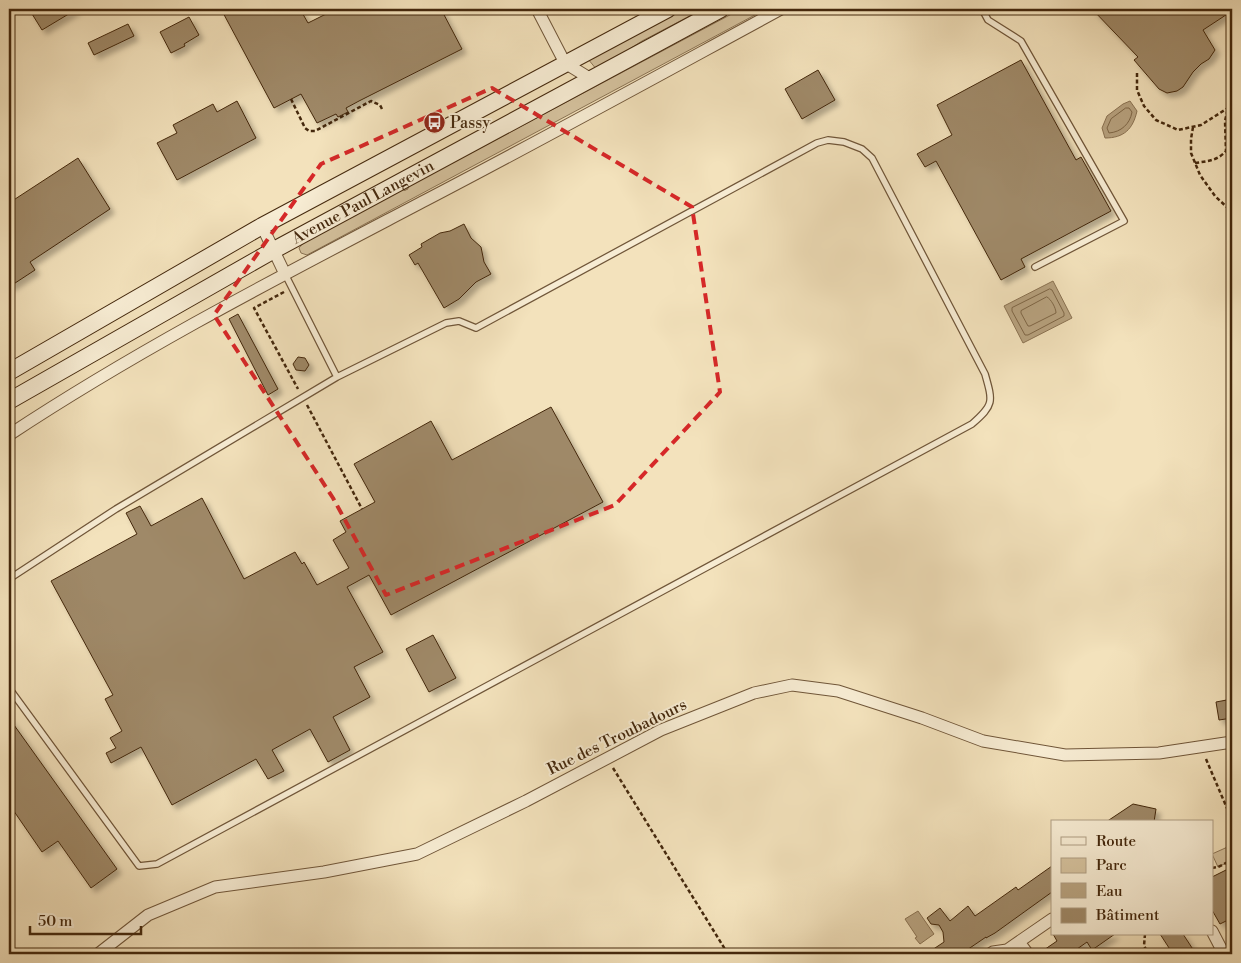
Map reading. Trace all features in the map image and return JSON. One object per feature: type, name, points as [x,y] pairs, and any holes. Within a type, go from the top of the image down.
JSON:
[{"type":"main road","name":"Avenue Paul Langevin","points":[[9,372],[262,226],[668,9]]},
{"type":"main road","name":"Avenue Paul Langevin","points":[[9,399],[274,250],[721,9]]},
{"type":"street","points":[[537,9],[565,63],[591,79]]},
{"type":"street","points":[[9,435],[121,364],[285,274],[485,169],[781,9]]},
{"type":"street","points":[[262,226],[285,274]]},
{"type":"street","name":"Rue des Troubadours","points":[[98,954],[148,915],[215,887],[324,872],[417,854],[661,730],[754,693],[792,685],[838,691],[922,718],[983,741],[1065,755],[1159,753],[1232,742]]},
{"type":"street","points":[[990,954],[1007,950],[1051,920]]},
{"type":"street","points":[[1214,935],[1224,954]]},
{"type":"street","points":[[1019,942],[1028,954]]},
{"type":"lane","points":[[982,9],[988,20],[1021,41],[1124,221],[1035,267]]},
{"type":"lane","points":[[9,579],[116,509],[336,377],[446,323],[459,321],[476,328],[817,143],[828,140],[844,142],[862,149],[872,158],[986,374],[990,390],[990,404],[984,414],[972,424],[157,864],[139,866],[9,688]]},
{"type":"lane","points":[[285,274],[336,377]]},
{"type":"path","points":[[1136,73],[1137,90],[1144,106],[1156,120],[1178,130],[1201,125],[1228,108]]},
{"type":"path","points":[[1195,163],[1221,157],[1226,151],[1226,121],[1232,96]]},
{"type":"path","points":[[291,99],[305,128],[310,131],[315,131],[371,101],[380,105],[383,111]]},
{"type":"path","points":[[1193,127],[1191,153],[1200,175],[1215,196],[1232,212]]},
{"type":"path","points":[[1226,151],[1232,150]]},
{"type":"path","points":[[1201,747],[1232,820]]},
{"type":"path","points":[[607,758],[728,954]]},
{"type":"path","points":[[1214,867],[1232,860]]},
{"type":"path","points":[[1144,936],[1144,946],[1149,954]]},
{"type":"highlighted area","points":[[492,88],[692,207],[720,392],[615,505],[386,595],[333,498],[214,315],[321,164]]},
{"type":"green space","points":[[683,9],[703,9],[642,41],[597,70],[588,59]]},
{"type":"green space","points":[[741,9],[766,9],[307,255],[301,253],[299,248],[304,242]]},
{"type":"green space","points":[[1232,845],[1232,860],[1218,867],[1214,853]]},
{"type":"water","points":[[1130,101],[1137,111],[1133,123],[1122,134],[1112,138],[1105,138],[1102,128],[1107,116]]},
{"type":"water","points":[[1053,281],[1072,318],[1023,343],[1004,306]]},
{"type":"water","points":[[918,911],[934,934],[920,944],[905,919]]},
{"type":"building","points":[[29,9],[77,9],[42,30]]},
{"type":"building","points":[[221,9],[300,9],[308,23],[336,9],[441,9],[462,49],[346,108],[348,112],[338,117],[336,114],[317,123],[301,94],[274,108]]},
{"type":"building","points":[[1092,9],[1232,9],[1232,11],[1203,30],[1215,50],[1209,59],[1193,72],[1183,87],[1177,91],[1167,93],[1159,89],[1134,60],[1138,57]]},
{"type":"building","points":[[189,17],[199,35],[184,44],[185,46],[171,53],[160,32]]},
{"type":"building","points":[[128,24],[134,36],[94,55],[88,43]]},
{"type":"building","points":[[1021,60],[1076,160],[1081,157],[1111,211],[1021,259],[1025,267],[1001,280],[936,161],[925,167],[917,154],[952,135],[937,105]]},
{"type":"building","points":[[818,70],[835,100],[802,119],[785,89]]},
{"type":"building","points":[[237,101],[256,138],[177,180],[157,143],[177,133],[173,125],[213,104],[217,112]]},
{"type":"building","points":[[78,158],[110,209],[30,262],[35,270],[9,287],[9,203]]},
{"type":"building","points":[[464,224],[471,238],[481,247],[484,262],[491,274],[476,282],[459,299],[444,308],[418,263],[415,265],[409,255],[422,247],[421,244],[440,233],[450,231]]},
{"type":"building","points":[[238,314],[278,389],[268,395],[229,319]]},
{"type":"building","points":[[298,357],[305,358],[309,365],[305,371],[296,370],[293,364]]},
{"type":"building","points":[[551,407],[603,502],[391,615],[369,575],[347,587],[383,652],[354,667],[370,697],[333,717],[350,750],[328,762],[310,729],[272,750],[284,771],[268,779],[256,759],[172,805],[141,747],[111,763],[106,753],[116,748],[110,738],[122,731],[105,699],[113,695],[51,581],[137,534],[126,513],[140,506],[151,526],[202,498],[244,579],[295,552],[302,564],[304,562],[317,585],[349,568],[333,540],[346,532],[340,521],[375,502],[354,464],[431,421],[452,460]]},
{"type":"building","points":[[433,635],[456,678],[429,692],[406,649]]},
{"type":"building","points":[[1232,699],[1232,718],[1219,720],[1216,702]]},
{"type":"building","points":[[9,718],[117,869],[91,888],[58,841],[42,852],[9,804]]},
{"type":"building","points":[[1133,804],[1156,809],[1154,820],[1109,820]]},
{"type":"building","points":[[1051,867],[1051,893],[995,933],[961,954],[926,954],[944,942],[943,932],[939,925],[931,924],[927,918],[940,908],[950,921],[968,906],[975,916],[1016,887],[1018,890]]},
{"type":"building","points":[[1232,867],[1232,918],[1220,924],[1214,914],[1214,876]]},
{"type":"building","points":[[1054,936],[1112,936],[1092,950],[1087,942],[1070,954],[1038,954],[1057,941]]},
{"type":"building","points":[[1161,936],[1184,936],[1196,954],[1173,954]]},
{"type":"place","name":"Passy","points":[[434,123]]}]
